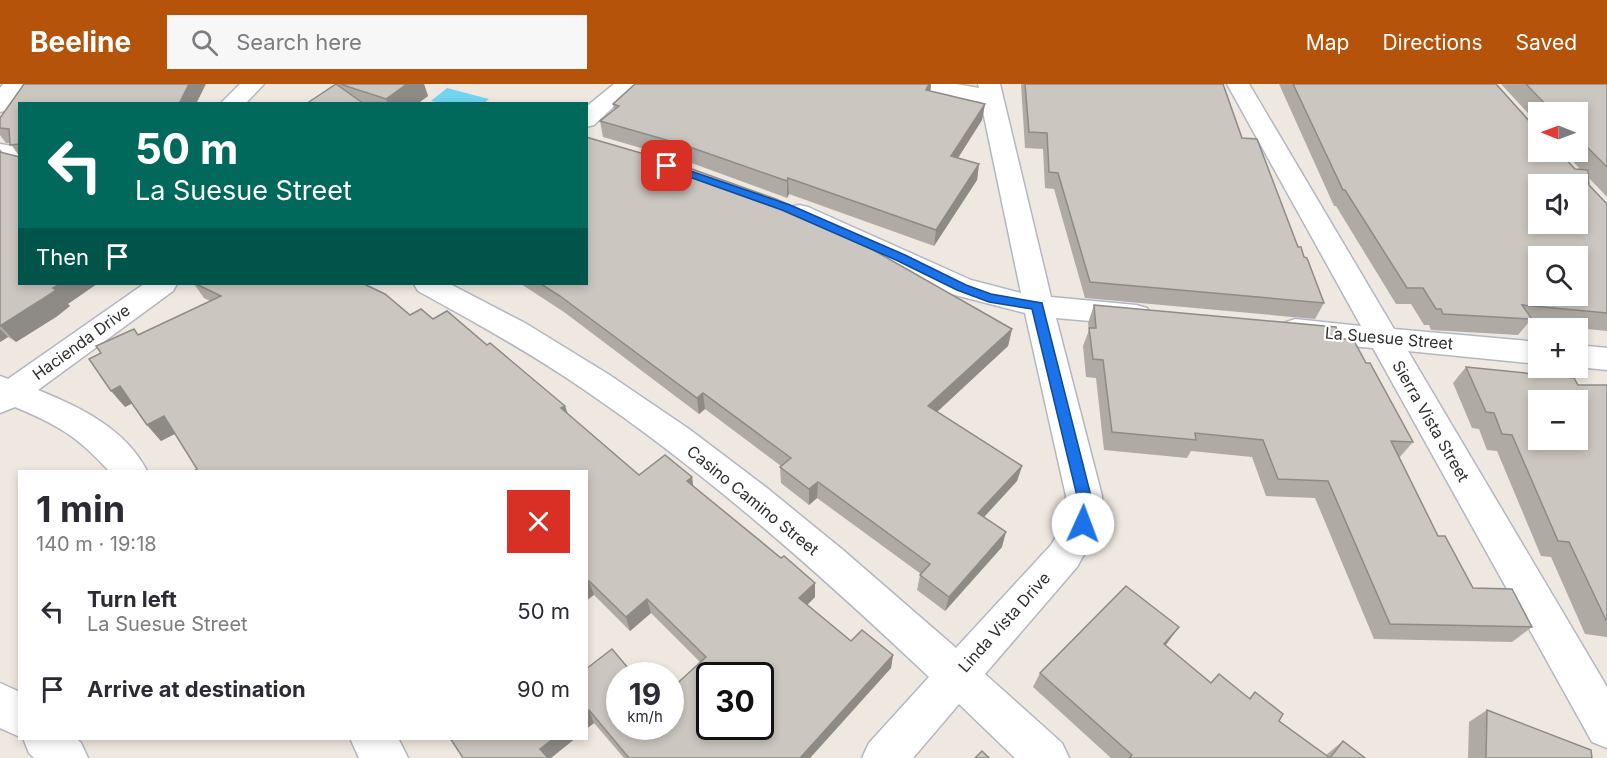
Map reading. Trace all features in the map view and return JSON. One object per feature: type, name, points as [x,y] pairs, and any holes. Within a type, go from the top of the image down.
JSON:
[{"type":"street","points":[[0,105],[14,84]]},
{"type":"street","points":[[233,102],[253,84]]},
{"type":"street","points":[[590,136],[627,84]]},
{"type":"street","points":[[916,84],[991,91]]},
{"type":"street","name":"Sierra Vista Street","points":[[1238,84],[1607,727]]},
{"type":"street","name":"Linda Vista Drive","points":[[884,758],[1064,556],[1083,524],[1084,496],[1038,306],[991,91]]},
{"type":"street","points":[[0,151],[18,154]]},
{"type":"street","points":[[775,204],[989,298],[1038,306],[1166,318]]},
{"type":"street","name":"Hacienda Drive","points":[[4,394],[162,285]]},
{"type":"street","name":"Casino Camino Street","points":[[430,285],[542,345],[653,421],[751,494],[957,675],[1047,758]]},
{"type":"street","name":"La Suesue Street","points":[[1271,327],[1528,352]]},
{"type":"street","points":[[1588,357],[1607,359]]},
{"type":"street","points":[[4,394],[62,413],[96,435],[129,470]]},
{"type":"street","points":[[0,703],[18,716]]},
{"type":"street","points":[[46,740],[66,758]]},
{"type":"street","points":[[372,740],[386,758]]},
{"type":"water","points":[[447,88],[489,99],[485,102],[431,101]]},
{"type":"building","points":[[24,84],[189,84],[180,102],[18,102],[18,144],[10,145],[9,129],[0,128],[0,118]]},
{"type":"building","points":[[336,84],[361,102],[309,102]]},
{"type":"building","points":[[340,84],[407,84],[386,99]]},
{"type":"building","points":[[635,84],[929,84],[926,90],[985,104],[951,156],[979,164],[936,230],[788,178],[787,181],[684,145],[600,121],[619,106],[613,104]]},
{"type":"building","points":[[1025,84],[1223,84],[1242,138],[1257,139],[1298,247],[1301,247],[1304,257],[1307,258],[1324,303],[1090,282],[1058,173],[1049,172],[1047,133],[1029,132]]},
{"type":"building","points":[[1293,84],[1496,84],[1528,120],[1528,162],[1568,162],[1575,169],[1588,170],[1589,185],[1607,204],[1607,313],[1533,306],[1588,306],[1588,246],[1528,246],[1528,306],[1522,305],[1531,318],[1443,314],[1441,309],[1436,309],[1423,288],[1407,288],[1345,190]]},
{"type":"building","points":[[1526,84],[1607,84],[1607,167],[1588,148],[1588,102],[1543,102]]},
{"type":"building","points":[[588,138],[675,163],[776,199],[810,214],[1012,329],[928,406],[1022,466],[978,513],[1006,532],[949,597],[920,575],[930,564],[818,482],[809,489],[780,467],[791,458],[703,393],[697,398],[543,285],[588,285]]},
{"type":"building","points":[[0,152],[18,156],[18,285],[58,285],[53,288],[56,290],[0,326]]},
{"type":"building","points":[[198,285],[366,285],[385,294],[410,315],[421,309],[433,319],[447,311],[487,345],[490,343],[565,406],[561,408],[639,475],[665,455],[692,477],[687,481],[815,583],[799,598],[851,641],[862,630],[893,655],[800,758],[629,758],[614,740],[684,740],[684,677],[696,666],[696,740],[774,740],[774,662],[701,662],[706,657],[647,599],[626,617],[588,582],[588,470],[196,470],[164,416],[147,425],[120,386],[111,391],[89,359],[101,353],[96,346],[134,329],[138,335],[221,296]]},
{"type":"building","points":[[1094,305],[1336,327],[1340,339],[1353,339],[1366,363],[1370,363],[1413,442],[1391,441],[1438,536],[1445,536],[1473,588],[1512,589],[1532,627],[1390,624],[1328,481],[1278,479],[1263,440],[1195,433],[1196,440],[1112,432],[1103,360],[1093,359],[1089,328],[1096,328]]},
{"type":"building","points":[[1466,367],[1528,373],[1528,378],[1574,378],[1578,385],[1607,385],[1607,620],[1569,542],[1558,541],[1512,435],[1502,434],[1494,413],[1486,412]]},
{"type":"building","points":[[1126,586],[1179,627],[1164,644],[1211,683],[1219,674],[1250,699],[1255,692],[1283,714],[1279,721],[1330,758],[1129,758],[1132,755],[1040,673]]},
{"type":"building","points":[[612,649],[623,662],[606,662],[606,730],[588,711],[588,667]]},
{"type":"building","points":[[1487,710],[1591,750],[1592,758],[1486,758]]},
{"type":"building","points":[[451,740],[551,740],[540,749],[548,758],[463,758]]},
{"type":"building","points":[[1343,741],[1365,758],[1330,758]]},
{"type":"building","points":[[982,751],[989,758],[975,758]]},
{"type":"route","points":[[667,166],[786,207],[989,298],[1038,306],[1084,496],[1083,524]]}]
